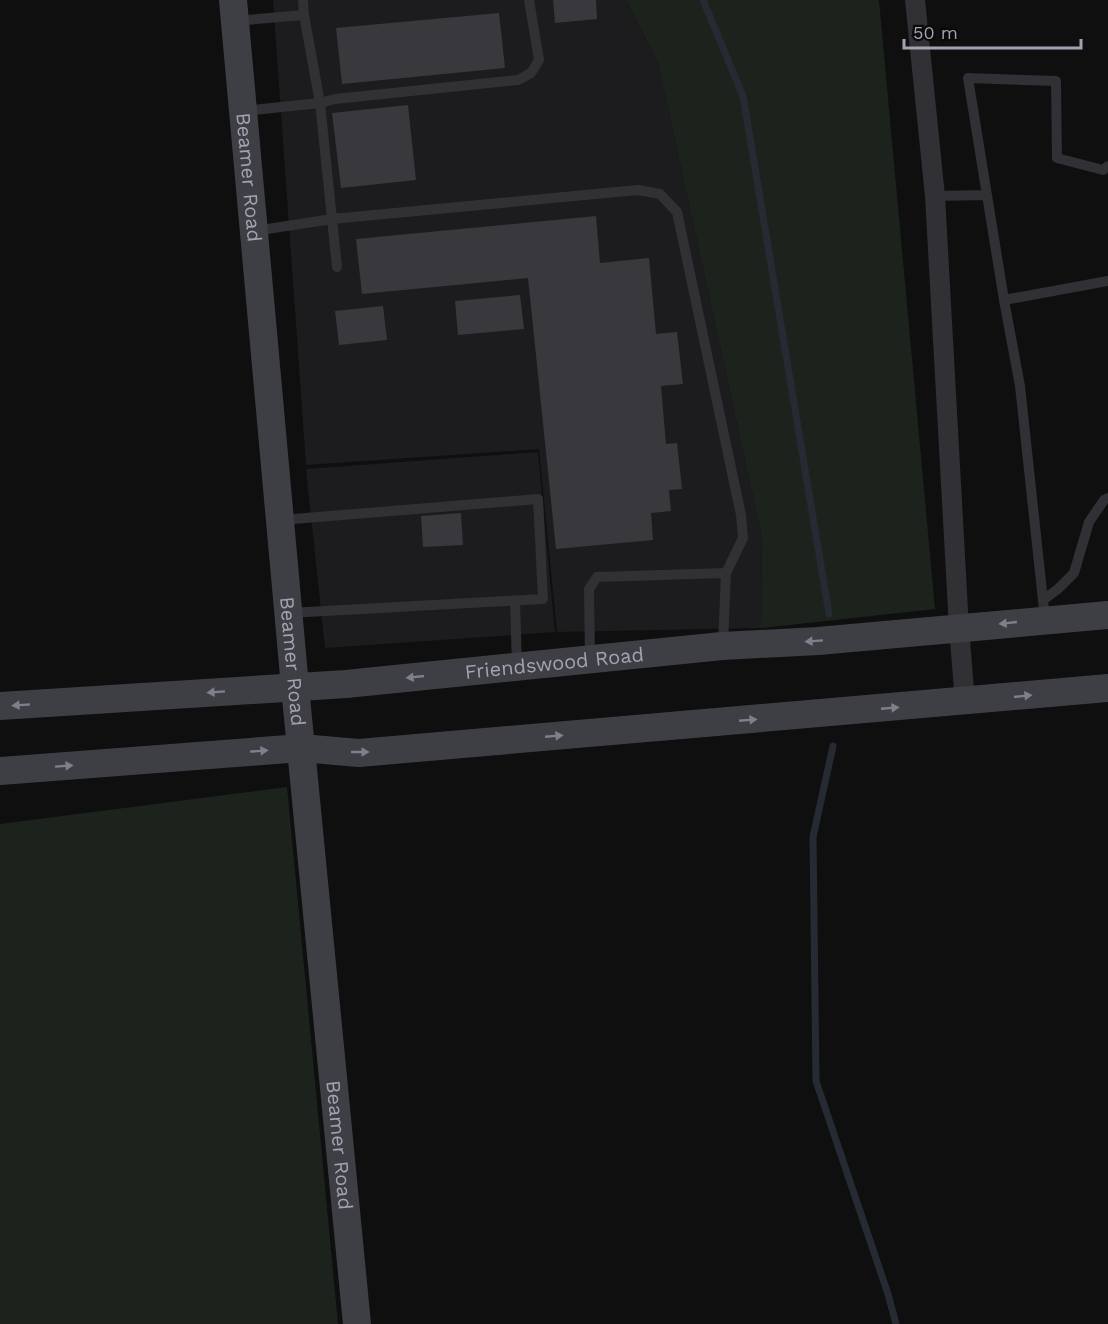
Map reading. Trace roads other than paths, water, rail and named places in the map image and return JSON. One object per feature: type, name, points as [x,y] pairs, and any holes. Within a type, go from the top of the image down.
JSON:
[{"type":"main road","name":"Beamer Road","points":[[234,11],[295,687],[357,1324]]},
{"type":"main road","name":"Friendswood Road","points":[[0,706],[346,684],[723,646],[818,641],[959,628],[1044,610],[1108,615]]},
{"type":"main road","points":[[0,771],[301,748],[359,753],[1108,688]]},
{"type":"street","points":[[915,0],[935,196],[965,702]]},
{"type":"lane","points":[[303,0],[320,103],[337,267]]},
{"type":"lane","points":[[243,111],[518,80],[531,73],[539,60],[530,0]]},
{"type":"lane","points":[[234,11],[304,15]]},
{"type":"lane","points":[[1044,610],[1020,386],[968,78],[1056,81],[1057,158],[1103,170],[1108,166]]},
{"type":"lane","points":[[254,231],[332,219],[638,190],[660,194],[677,212],[741,514],[743,538],[726,573],[723,646]]},
{"type":"lane","points":[[935,196],[986,195]]},
{"type":"lane","points":[[1004,300],[1108,280]]},
{"type":"lane","points":[[1044,610],[1058,589],[1074,573],[1089,522],[1104,500],[1108,498]]},
{"type":"lane","points":[[281,520],[538,499],[543,599],[289,613]]},
{"type":"lane","points":[[590,661],[589,589],[597,577],[726,573]]},
{"type":"lane","points":[[515,600],[517,666]]},
{"type":"waterway","points":[[703,0],[743,96],[829,614]]},
{"type":"waterway","points":[[833,746],[813,837],[816,1081],[896,1324]]}]
